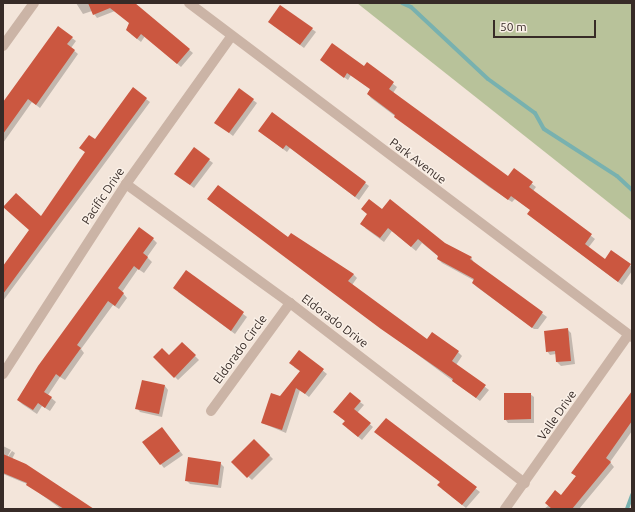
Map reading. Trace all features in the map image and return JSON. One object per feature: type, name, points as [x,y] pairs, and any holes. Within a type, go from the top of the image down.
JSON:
[{"type":"street","points":[[3,46],[34,3]]},
{"type":"street","name":"Park Avenue","points":[[189,3],[231,37],[630,336]]},
{"type":"street","name":"Pacific Drive","points":[[3,374],[126,184],[231,37]]},
{"type":"street","name":"Eldorado Drive","points":[[126,184],[290,303],[525,483]]},
{"type":"street","name":"Eldorado Circle","points":[[211,411],[290,303]]},
{"type":"street","name":"Valle Drive","points":[[505,509],[630,336]]},
{"type":"green space","points":[[357,3],[632,3],[632,221]]},
{"type":"building","points":[[88,3],[135,3],[190,49],[177,64],[141,34],[137,39],[126,30],[129,23],[110,8],[93,15]]},
{"type":"building","points":[[280,5],[313,28],[300,45],[268,22]]},
{"type":"building","points":[[58,26],[73,37],[67,44],[75,50],[36,105],[28,99],[3,134],[3,102]]},
{"type":"building","points":[[332,43],[364,66],[367,62],[394,82],[389,89],[508,176],[514,168],[533,182],[529,187],[592,234],[585,244],[605,259],[611,250],[631,264],[618,282],[527,214],[530,210],[511,196],[508,200],[394,117],[395,115],[367,94],[370,89],[347,73],[344,78],[320,60]]},
{"type":"building","points":[[133,87],[147,98],[3,294],[3,266],[29,230],[3,207],[16,193],[41,216],[85,152],[79,148],[89,135],[95,139]]},
{"type":"building","points":[[239,88],[254,99],[229,133],[214,123]]},
{"type":"building","points":[[272,112],[366,182],[355,197],[286,145],[283,149],[258,131]]},
{"type":"building","points":[[194,147],[210,159],[190,185],[174,174]]},
{"type":"building","points":[[218,185],[288,237],[291,233],[354,274],[348,281],[427,339],[432,332],[459,351],[452,361],[486,385],[476,398],[452,381],[453,379],[381,329],[207,199]]},
{"type":"building","points":[[369,199],[382,209],[390,199],[445,243],[472,257],[470,259],[543,312],[532,328],[472,283],[474,279],[437,259],[438,256],[418,239],[411,247],[388,228],[380,238],[360,224],[367,214],[361,209]]},
{"type":"building","points":[[139,227],[154,238],[143,253],[148,257],[139,270],[134,266],[118,288],[124,293],[115,306],[108,301],[77,345],[81,348],[60,377],[56,374],[44,392],[52,397],[45,408],[38,403],[33,410],[17,400],[38,366]]},
{"type":"building","points":[[186,270],[244,312],[231,331],[173,288]]},
{"type":"building","points":[[568,328],[571,361],[556,362],[555,351],[546,352],[544,331]]},
{"type":"building","points":[[182,342],[196,355],[174,378],[153,357],[162,348],[169,355]]},
{"type":"building","points":[[299,350],[324,369],[305,394],[296,388],[282,430],[261,423],[271,393],[280,396],[300,371],[289,363]]},
{"type":"building","points":[[142,380],[165,385],[159,414],[135,409]]},
{"type":"building","points":[[632,391],[632,421],[606,458],[611,462],[572,509],[552,509],[545,503],[555,490],[561,495],[576,476],[571,473]]},
{"type":"building","points":[[350,392],[361,401],[354,409],[371,423],[358,437],[342,424],[345,421],[333,412]]},
{"type":"building","points":[[504,393],[531,393],[531,419],[504,420]]},
{"type":"building","points":[[386,418],[477,487],[462,505],[437,485],[440,482],[374,432]]},
{"type":"building","points":[[162,427],[180,451],[160,465],[142,442]]},
{"type":"building","points":[[254,439],[270,455],[247,478],[231,462]]},
{"type":"building","points":[[3,454],[26,464],[94,509],[64,509],[26,485],[27,483],[3,473]]},
{"type":"building","points":[[188,457],[221,462],[218,485],[185,481]]},
{"type":"waterway","points":[[402,3],[411,7],[488,79],[535,113],[544,129],[617,176],[632,190]]},
{"type":"waterway","points":[[627,509],[632,495]]}]
